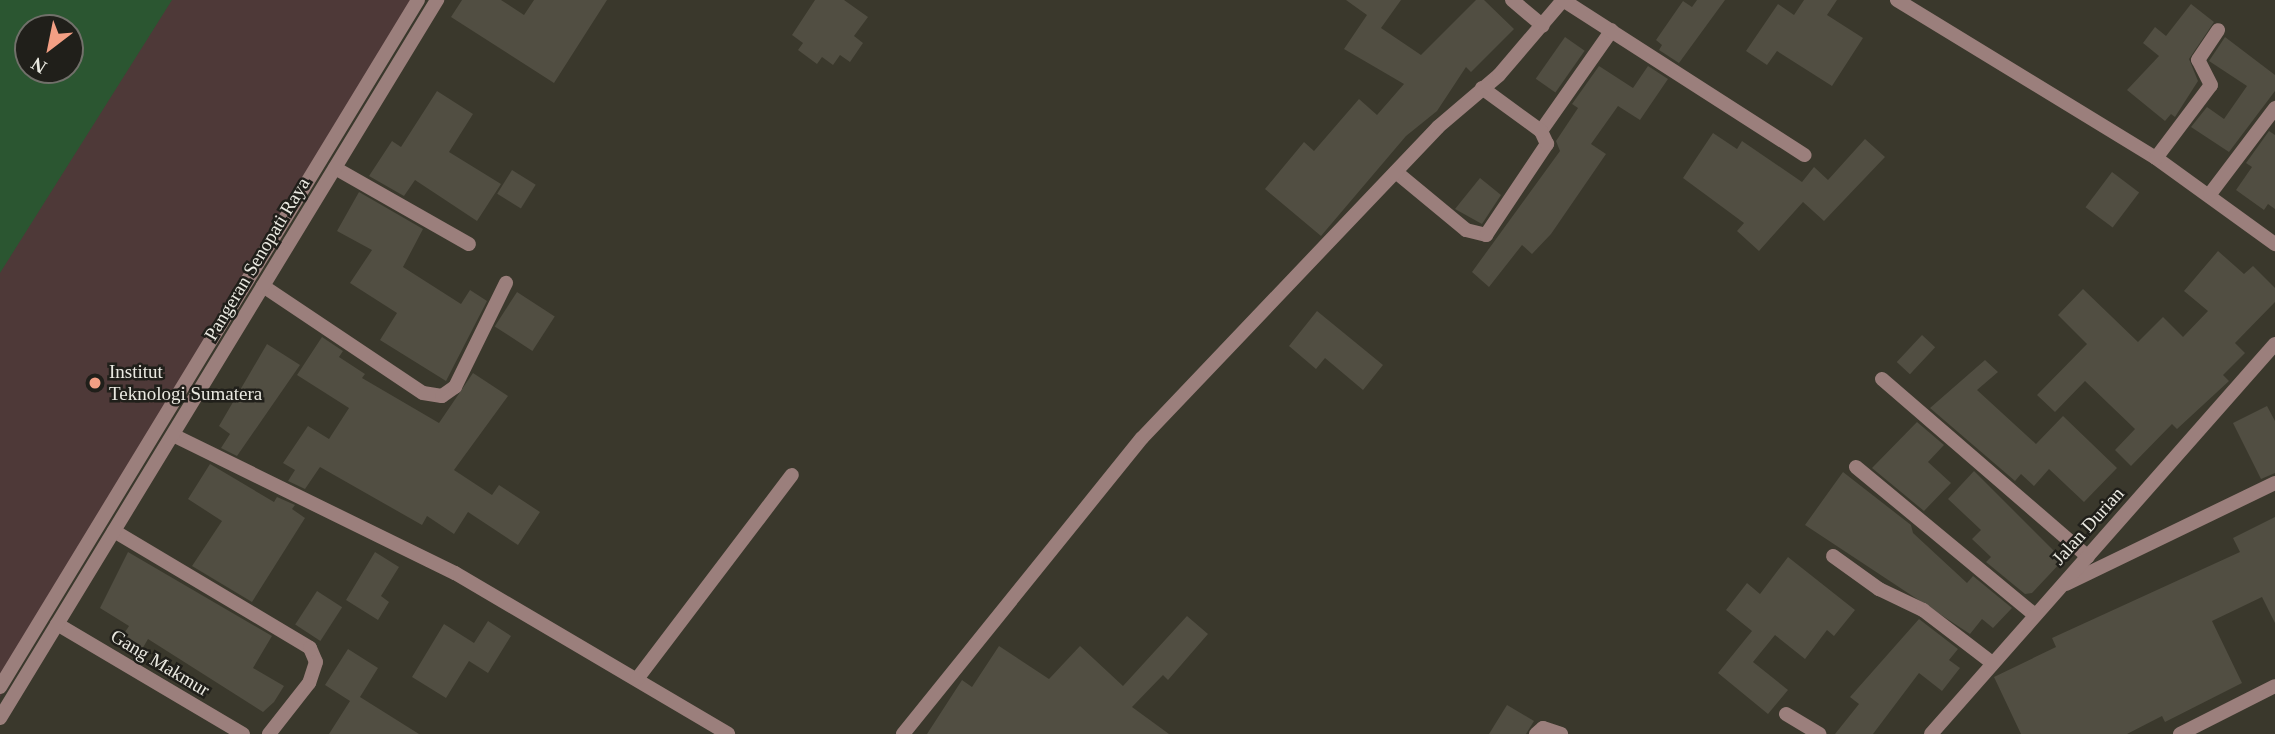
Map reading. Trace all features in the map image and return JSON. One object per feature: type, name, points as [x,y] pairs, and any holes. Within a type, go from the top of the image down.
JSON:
[{"type":"street","name":"Pangeran Senopati Raya","points":[[0,687],[418,0]]},
{"type":"street","name":"Pangeran Senopati Raya","points":[[0,718],[437,0]]},
{"type":"street","points":[[1512,0],[1543,26]]},
{"type":"street","points":[[903,734],[1142,438],[1396,172],[1543,26],[1563,0],[1804,155]]},
{"type":"street","points":[[1897,0],[2156,158],[2210,194],[2275,244]]},
{"type":"street","points":[[1396,172],[1480,237],[1544,154],[1541,131],[1612,30]]},
{"type":"street","points":[[2156,158],[2211,85],[2199,60],[2218,30]]},
{"type":"street","points":[[1482,88],[1541,131]]},
{"type":"street","points":[[2210,194],[2275,108]]},
{"type":"street","points":[[335,168],[469,244]]},
{"type":"street","points":[[263,286],[424,393],[442,396],[455,387],[506,283]]},
{"type":"street","name":"Jalan Durian","points":[[1931,734],[1991,662],[2088,557],[2275,344]]},
{"type":"street","points":[[1882,379],[2088,557]]},
{"type":"street","points":[[173,435],[455,573],[729,734]]},
{"type":"street","points":[[1856,467],[2034,614]]},
{"type":"street","points":[[637,679],[792,475]]},
{"type":"street","points":[[2059,588],[2275,483]]},
{"type":"street","points":[[114,531],[310,648],[316,662],[309,683],[270,734]]},
{"type":"street","points":[[1833,556],[1879,589],[1923,610],[1991,662]]},
{"type":"street","name":"Gang Makmur","points":[[57,624],[243,734]]},
{"type":"street","points":[[2180,734],[2275,686]]},
{"type":"street","points":[[1786,714],[1819,734]]},
{"type":"street","points":[[1536,734],[1543,728],[1561,734]]},
{"type":"shaded area","name":"Institut Teknologi Sumatera","points":[[0,0],[423,0],[0,697]]},
{"type":"green space","points":[[0,0],[172,0],[0,273]]},
{"type":"building","points":[[462,0],[501,0],[524,15],[534,0],[607,0],[554,83],[451,17]]},
{"type":"building","points":[[815,0],[844,0],[868,17],[854,36],[863,43],[850,62],[840,55],[833,65],[822,57],[817,64],[798,50],[803,43],[792,35]]},
{"type":"building","points":[[1346,0],[1401,0],[1381,28],[1421,55],[1476,0],[1484,0],[1514,29],[1471,72],[1466,67],[1437,111],[1406,136],[1321,236],[1265,189],[1304,142],[1314,151],[1359,99],[1377,115],[1404,84],[1344,49],[1367,15]]},
{"type":"building","points":[[1697,0],[1725,0],[1679,63],[1659,50],[1662,45],[1656,40],[1683,1],[1692,7]]},
{"type":"building","points":[[1804,0],[1837,0],[1827,15],[1863,38],[1832,86],[1777,51],[1767,65],[1746,51],[1778,4],[1794,15]]},
{"type":"building","points":[[2191,4],[2214,22],[2189,59],[2198,81],[2175,117],[2171,114],[2165,121],[2127,90],[2159,56],[2143,43],[2155,27],[2166,36]]},
{"type":"building","points":[[1565,37],[1585,51],[1555,93],[1536,79]]},
{"type":"building","points":[[2225,37],[2275,75],[2275,91],[2229,152],[2191,127],[2207,107],[2224,119],[2247,86],[2209,61]]},
{"type":"building","points":[[1599,66],[1633,88],[1648,66],[1668,79],[1640,120],[1618,106],[1591,144],[1606,154],[1551,234],[1532,254],[1522,245],[1489,287],[1472,272],[1560,151],[1556,141],[1578,108],[1572,104]]},
{"type":"building","points":[[437,91],[473,114],[449,152],[501,184],[477,221],[415,180],[404,196],[369,176],[392,141],[401,147]]},
{"type":"building","points":[[2269,131],[2275,135],[2275,209],[2268,204],[2264,210],[2236,190],[2252,167],[2246,163]]},
{"type":"building","points":[[1713,133],[1737,149],[1742,141],[1802,182],[1814,167],[1828,180],[1865,139],[1885,157],[1824,221],[1803,202],[1759,251],[1737,231],[1744,223],[1683,178]]},
{"type":"building","points":[[512,170],[536,185],[521,209],[497,194]]},
{"type":"building","points":[[2112,172],[2139,192],[2113,228],[2086,207]]},
{"type":"building","points":[[1480,178],[1501,195],[1482,224],[1455,209]]},
{"type":"building","points":[[359,192],[423,229],[403,267],[461,304],[470,290],[487,301],[446,381],[380,340],[397,313],[350,283],[372,250],[337,231]]},
{"type":"building","points":[[2218,251],[2244,274],[2253,266],[2275,288],[2275,302],[2235,343],[2245,353],[2223,375],[2229,381],[2177,429],[2172,424],[2131,466],[2115,450],[2135,429],[2085,381],[2055,412],[2037,395],[2087,344],[2058,315],[2083,289],[2138,342],[2163,317],[2183,337],[2208,311],[2184,291]]},
{"type":"building","points":[[517,292],[555,317],[532,351],[495,326]]},
{"type":"building","points":[[1317,311],[1383,365],[1363,390],[1325,358],[1316,369],[1289,346]]},
{"type":"building","points":[[1922,335],[1935,347],[1910,374],[1897,362]]},
{"type":"building","points":[[322,337],[343,351],[339,357],[365,374],[362,378],[439,423],[473,373],[508,396],[454,470],[492,495],[499,485],[540,512],[518,545],[468,512],[454,534],[427,516],[422,525],[320,467],[305,489],[288,481],[295,470],[283,463],[308,426],[329,439],[349,408],[297,375]]},
{"type":"building","points":[[267,344],[300,365],[237,456],[221,448],[230,434],[219,426]]},
{"type":"building","points":[[1985,360],[1998,372],[1977,390],[2036,444],[2063,416],[2117,468],[2084,502],[2049,469],[2034,486],[2021,474],[2015,481],[1930,408]]},
{"type":"building","points":[[2267,406],[2275,421],[2275,473],[2261,479],[2233,423]]},
{"type":"building","points":[[1917,422],[1944,445],[1928,462],[1951,483],[1924,511],[1872,468]]},
{"type":"building","points":[[210,464],[274,502],[277,497],[295,505],[292,509],[305,518],[252,602],[192,566],[222,521],[188,499]]},
{"type":"building","points":[[1974,471],[2063,560],[2032,593],[2025,594],[1986,562],[1991,557],[1972,539],[1981,530],[1948,499]]},
{"type":"building","points":[[1843,472],[1911,525],[1913,533],[1967,583],[1973,576],[2012,608],[1993,628],[1982,619],[1970,634],[1805,525]]},
{"type":"building","points":[[2275,517],[2275,623],[2262,597],[2212,621],[2242,683],[2165,722],[2162,716],[2127,734],[2021,734],[1994,677],[2056,647],[2052,638],[2240,552],[2233,538]]},
{"type":"building","points":[[128,552],[272,636],[253,668],[284,686],[274,702],[263,712],[148,639],[141,651],[121,638],[129,626],[100,608]]},
{"type":"building","points":[[375,552],[399,567],[381,596],[389,602],[378,620],[346,600]]},
{"type":"building","points":[[1788,557],[1855,610],[1834,636],[1827,630],[1805,659],[1775,635],[1753,662],[1788,690],[1768,714],[1718,673],[1752,631],[1726,610],[1747,583],[1760,594]]},
{"type":"building","points":[[317,591],[342,607],[320,641],[295,625]]},
{"type":"building","points":[[1187,616],[1208,634],[1168,680],[1163,675],[1132,707],[1169,734],[927,734],[962,680],[972,687],[999,646],[1049,679],[1080,646],[1123,686]]},
{"type":"building","points":[[1919,619],[1958,649],[1949,660],[1960,668],[1942,691],[1919,673],[1873,734],[1835,734],[1859,704],[1850,697]]},
{"type":"building","points":[[488,621],[511,636],[488,673],[469,661],[446,698],[412,677],[444,624],[474,643]]},
{"type":"building","points":[[348,649],[378,668],[360,697],[419,734],[329,734],[350,701],[325,685]]},
{"type":"building","points":[[1507,705],[1534,721],[1526,734],[1489,734]]},
{"type":"place","name":"Institut Teknologi Sumatera","points":[[95,383]]}]
